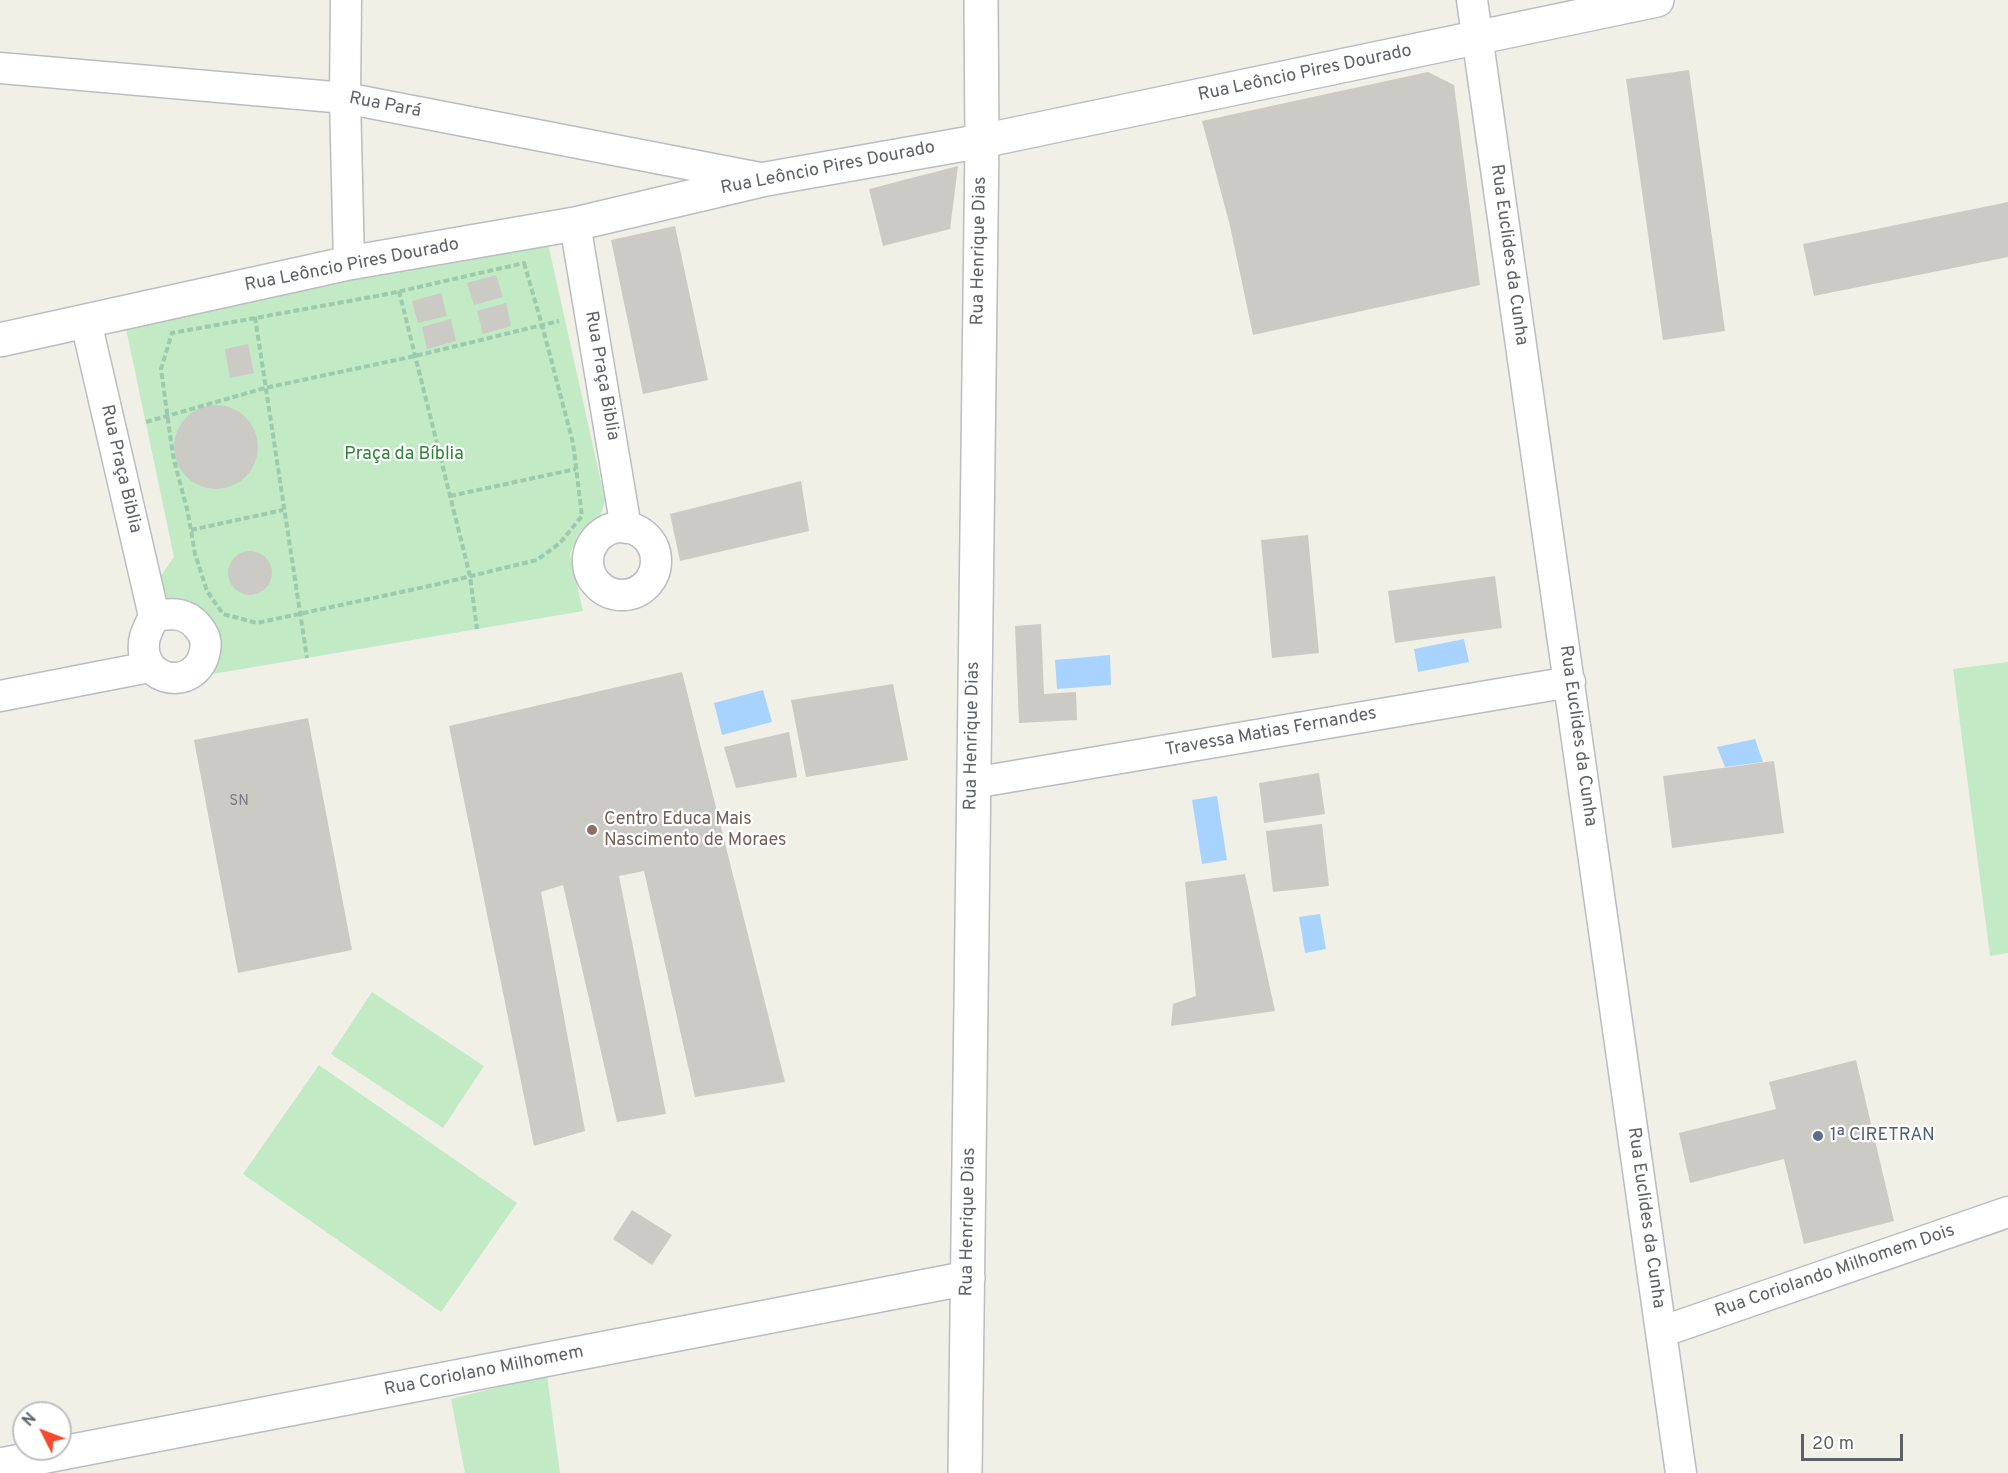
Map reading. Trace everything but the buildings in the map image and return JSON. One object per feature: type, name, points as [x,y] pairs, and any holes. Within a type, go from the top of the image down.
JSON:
[{"type":"street","points":[[346,0],[345,98],[349,263]]},
{"type":"street","name":"Rua Henrique Dias","points":[[965,1473],[982,141],[981,0]]},
{"type":"street","name":"Rua Euclides da Cunha","points":[[1472,0],[1681,1473]]},
{"type":"street","name":"Rua Leôncio Pires Dourado","points":[[0,340],[349,263],[575,224],[766,179],[982,141],[1657,0]]},
{"type":"street","name":"Rua Pará","points":[[0,68],[345,98],[766,179]]},
{"type":"street","name":"Rua Praça Biblia","points":[[575,224],[626,528]]},
{"type":"street","name":"Rua Praça Biblia","points":[[86,322],[154,616]]},
{"type":"street","points":[[182,614],[195,622],[205,635],[206,648],[200,665],[191,674],[174,678],[162,677],[149,667],[144,651],[145,638],[154,616],[182,614]]},
{"type":"street","points":[[0,696],[149,667]]},
{"type":"street","name":"Travessa Matias Fernandes","points":[[973,783],[1570,682]]},
{"type":"street","name":"Rua Coriolando Milhomem Dois","points":[[1661,1332],[2008,1212]]},
{"type":"street","name":"Rua Coriolano Milhomem","points":[[0,1465],[968,1278]]},
{"type":"path","points":[[524,263],[573,443],[582,516],[560,543],[537,560],[257,623],[223,614],[207,591],[195,554],[173,456],[161,369],[172,333],[399,291],[524,263]]},
{"type":"path","points":[[396,281],[470,576],[477,629]]},
{"type":"path","points":[[253,309],[307,658]]},
{"type":"path","points":[[146,422],[265,388],[415,356],[565,319]]},
{"type":"path","points":[[450,496],[576,469]]},
{"type":"path","points":[[191,530],[283,510]]},
{"type":"green space","name":"Praça da Bíblia","points":[[547,239],[605,500],[600,517],[580,532],[570,554],[583,611],[213,674],[219,656],[159,592],[158,580],[174,557],[125,324]]},
{"type":"green space","points":[[2008,662],[2008,953],[1990,956],[1953,669]]},
{"type":"green space","points":[[372,992],[484,1066],[443,1128],[331,1054]]},
{"type":"green space","points":[[319,1065],[517,1203],[441,1312],[243,1174]]},
{"type":"green space","points":[[547,1375],[560,1473],[465,1473],[451,1399]]},
{"type":"water","points":[[1464,639],[1469,662],[1418,672],[1414,649]]},
{"type":"water","points":[[1110,655],[1111,685],[1057,689],[1055,660]]},
{"type":"water","points":[[763,690],[772,722],[722,735],[714,703]]},
{"type":"water","points":[[1755,739],[1763,762],[1725,767],[1717,747]]},
{"type":"water","points":[[1217,796],[1227,860],[1202,864],[1192,800]]},
{"type":"water","points":[[1320,914],[1326,949],[1305,953],[1299,917]]},
{"type":"place","name":"Centro Educa Mais Nascimento de Moraes","points":[[592,830]]},
{"type":"place","name":"1ª CIRETRAN","points":[[1818,1136]]}]
